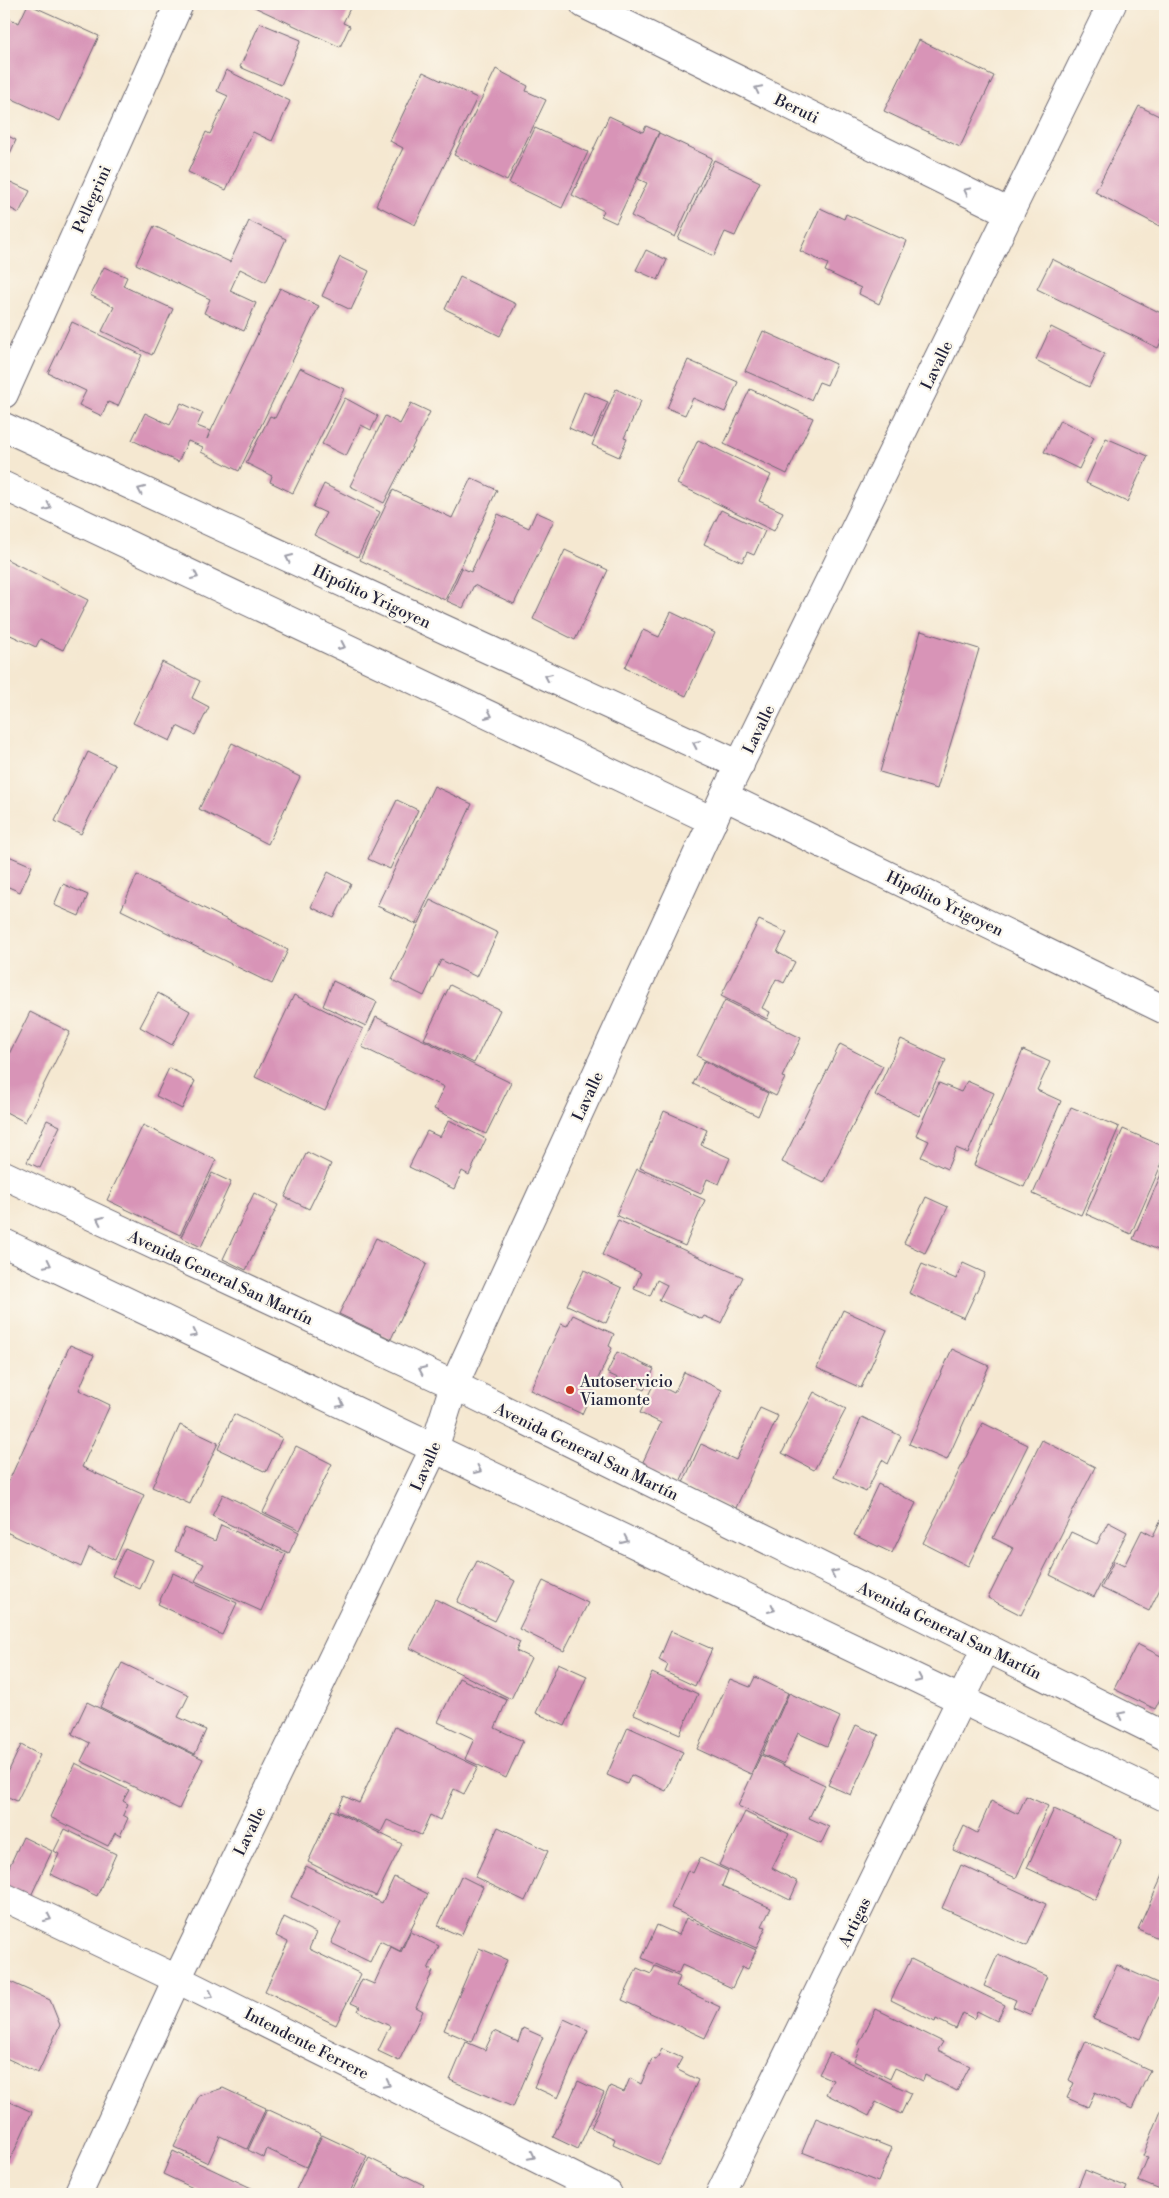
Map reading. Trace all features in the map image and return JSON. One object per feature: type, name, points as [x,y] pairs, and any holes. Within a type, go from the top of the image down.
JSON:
[{"type":"street","name":"Pellegrini","points":[[4,394],[179,4]]},
{"type":"street","name":"Beruti","points":[[584,4],[1010,213]]},
{"type":"street","name":"Lavalle","points":[[78,2194],[177,1978],[434,1449],[454,1385],[724,796],[1112,4]]},
{"type":"street","name":"Hipólito Yrigoyen","points":[[4,427],[740,765]]},
{"type":"street","points":[[4,486],[713,821]]},
{"type":"street","name":"Hipólito Yrigoyen","points":[[724,796],[1165,1010]]},
{"type":"street","name":"Avenida General San Martín","points":[[4,1175],[454,1385],[1165,1736]]},
{"type":"street","points":[[4,1243],[962,1699],[1165,1798]]},
{"type":"street","name":"Artigas","points":[[720,2194],[986,1648]]},
{"type":"street","name":"Intendente Ferrere","points":[[4,1897],[177,1978],[608,2194]]},
{"type":"building","points":[[28,4],[99,36],[60,121],[4,95],[4,16],[19,23]]},
{"type":"building","points":[[248,4],[352,4],[343,23],[350,26],[340,47]]},
{"type":"building","points":[[357,4],[369,4],[366,8]]},
{"type":"building","points":[[260,23],[301,40],[281,85],[240,67]]},
{"type":"building","points":[[919,40],[994,76],[960,147],[884,111]]},
{"type":"building","points":[[496,69],[528,86],[526,91],[546,100],[507,181],[454,155]]},
{"type":"building","points":[[226,70],[290,101],[272,141],[253,132],[226,190],[188,172],[206,132],[210,134],[228,96],[217,91]]},
{"type":"building","points":[[423,72],[477,98],[415,225],[376,205],[403,148],[390,141]]},
{"type":"building","points":[[1139,106],[1165,119],[1165,229],[1095,192]]},
{"type":"building","points":[[609,116],[643,132],[646,126],[659,132],[616,223],[601,216],[604,211],[572,195]]},
{"type":"building","points":[[535,128],[588,152],[562,208],[509,183]]},
{"type":"building","points":[[659,133],[712,158],[675,237],[631,216],[647,183],[638,179]]},
{"type":"building","points":[[4,134],[16,140],[4,167]]},
{"type":"building","points":[[714,160],[760,182],[735,236],[725,232],[714,256],[678,239]]},
{"type":"building","points":[[4,179],[30,191],[19,213],[4,205]]},
{"type":"building","points":[[820,208],[844,219],[846,214],[907,241],[879,304],[859,294],[861,288],[825,271],[828,264],[800,251]]},
{"type":"building","points":[[249,221],[286,239],[266,282],[240,269],[230,291],[256,303],[244,331],[204,313],[210,299],[136,264],[154,226],[230,262]]},
{"type":"building","points":[[646,250],[667,260],[658,280],[636,270]]},
{"type":"building","points":[[340,257],[369,271],[351,310],[322,296]]},
{"type":"building","points":[[1052,259],[1165,315],[1165,334],[1158,348],[1037,289]]},
{"type":"building","points":[[104,267],[127,277],[123,286],[173,309],[152,355],[102,331],[114,307],[90,295]]},
{"type":"building","points":[[460,277],[516,304],[500,336],[445,309]]},
{"type":"building","points":[[280,288],[319,306],[239,471],[201,452],[203,447],[188,441],[178,462],[132,440],[145,413],[170,425],[181,403],[203,413],[197,426],[210,431],[207,439]]},
{"type":"building","points":[[72,322],[142,355],[118,406],[108,402],[102,416],[79,405],[86,391],[48,373]]},
{"type":"building","points":[[1051,327],[1105,354],[1089,387],[1036,360]]},
{"type":"building","points":[[763,331],[836,364],[827,385],[819,382],[811,400],[745,371]]},
{"type":"building","points":[[688,360],[738,382],[725,412],[693,398],[685,415],[667,408]]},
{"type":"building","points":[[300,368],[344,389],[293,493],[270,482],[272,476],[246,463],[270,416],[275,418]]},
{"type":"building","points":[[616,389],[641,401],[624,438],[627,439],[619,457],[592,445]]},
{"type":"building","points":[[750,389],[813,418],[787,474],[724,444]]},
{"type":"building","points":[[584,392],[608,402],[592,438],[569,428]]},
{"type":"building","points":[[345,398],[378,416],[371,430],[361,425],[346,456],[322,444]]},
{"type":"building","points":[[411,403],[430,412],[384,503],[350,486],[385,416],[400,424]]},
{"type":"building","points":[[1060,420],[1094,437],[1079,469],[1044,452]]},
{"type":"building","points":[[1106,438],[1148,456],[1127,502],[1086,483]]},
{"type":"building","points":[[698,440],[771,475],[759,501],[783,512],[774,531],[677,484]]},
{"type":"building","points":[[471,478],[497,490],[445,600],[360,560],[393,490],[452,518]]},
{"type":"building","points":[[324,484],[380,512],[358,557],[314,535],[326,513],[313,507]]},
{"type":"building","points":[[721,510],[765,531],[754,555],[747,552],[742,562],[704,544]]},
{"type":"building","points":[[536,512],[554,520],[514,604],[474,585],[463,608],[447,601],[462,568],[471,572],[498,514],[529,528]]},
{"type":"building","points":[[565,550],[608,570],[575,640],[533,619]]},
{"type":"building","points":[[4,558],[88,600],[63,650],[40,639],[36,647],[4,632]]},
{"type":"building","points":[[671,612],[715,633],[686,696],[625,668],[643,630],[659,637]]},
{"type":"building","points":[[921,631],[979,649],[937,789],[880,772]]},
{"type":"building","points":[[162,662],[200,681],[192,698],[209,707],[195,735],[177,726],[170,741],[133,723]]},
{"type":"building","points":[[232,743],[300,777],[268,844],[199,809]]},
{"type":"building","points":[[88,752],[115,765],[81,834],[55,821]]},
{"type":"building","points":[[434,786],[472,804],[416,924],[377,906]]},
{"type":"building","points":[[397,800],[418,810],[390,869],[368,859]]},
{"type":"building","points":[[4,854],[32,866],[20,892],[4,885]]},
{"type":"building","points":[[328,872],[351,884],[334,918],[311,907]]},
{"type":"building","points":[[137,875],[288,950],[272,984],[121,910]]},
{"type":"building","points":[[63,884],[88,895],[79,916],[54,905]]},
{"type":"building","points":[[430,900],[498,933],[477,977],[441,960],[424,996],[392,980]]},
{"type":"building","points":[[759,920],[787,933],[777,952],[795,962],[784,983],[776,979],[762,1008],[770,1012],[767,1019],[721,996]]},
{"type":"building","points":[[333,981],[377,1002],[366,1026],[323,1006]]},
{"type":"building","points":[[450,985],[500,1010],[474,1063],[424,1039]]},
{"type":"building","points":[[158,993],[190,1011],[172,1045],[140,1027]]},
{"type":"building","points":[[294,995],[363,1029],[324,1110],[255,1077]]},
{"type":"building","points":[[725,1000],[801,1038],[782,1077],[785,1078],[776,1096],[697,1056]]},
{"type":"building","points":[[30,1012],[70,1032],[25,1122],[4,1111],[4,1064]]},
{"type":"building","points":[[376,1017],[511,1083],[486,1134],[434,1109],[444,1087],[362,1047]]},
{"type":"building","points":[[901,1039],[946,1060],[919,1116],[875,1095]]},
{"type":"building","points":[[840,1044],[883,1066],[824,1183],[782,1162]]},
{"type":"building","points":[[1023,1050],[1050,1062],[1037,1090],[1061,1101],[1024,1187],[974,1165]]},
{"type":"building","points":[[704,1061],[768,1093],[758,1116],[693,1084]]},
{"type":"building","points":[[169,1068],[195,1081],[182,1109],[156,1096]]},
{"type":"building","points":[[967,1081],[994,1093],[968,1153],[956,1148],[947,1169],[921,1157],[929,1141],[916,1135],[939,1083],[961,1092]]},
{"type":"building","points":[[1071,1107],[1119,1127],[1081,1215],[1033,1194]]},
{"type":"building","points":[[664,1111],[707,1130],[701,1145],[730,1158],[719,1184],[707,1179],[701,1194],[640,1168]]},
{"type":"building","points":[[47,1120],[60,1126],[40,1168],[27,1162]]},
{"type":"building","points":[[449,1120],[486,1139],[469,1175],[462,1171],[454,1189],[409,1167],[427,1131],[440,1137]]},
{"type":"building","points":[[143,1125],[216,1160],[180,1235],[107,1200]]},
{"type":"building","points":[[1123,1129],[1165,1147],[1165,1156],[1131,1234],[1086,1214]]},
{"type":"building","points":[[307,1152],[331,1164],[309,1209],[285,1197]]},
{"type":"building","points":[[1165,1165],[1165,1253],[1133,1239]]},
{"type":"building","points":[[637,1169],[705,1200],[685,1246],[616,1215]]},
{"type":"building","points":[[212,1173],[231,1182],[201,1247],[181,1237]]},
{"type":"building","points":[[254,1193],[278,1205],[246,1270],[223,1259]]},
{"type":"building","points":[[926,1197],[948,1207],[925,1253],[904,1243]]},
{"type":"building","points":[[618,1220],[743,1277],[721,1323],[704,1316],[702,1319],[659,1300],[667,1285],[657,1280],[650,1296],[634,1289],[641,1273],[602,1255]]},
{"type":"building","points":[[376,1238],[427,1263],[391,1339],[339,1314]]},
{"type":"building","points":[[963,1263],[985,1273],[964,1318],[909,1293],[922,1264],[956,1279]]},
{"type":"building","points":[[584,1270],[622,1288],[606,1323],[567,1305]]},
{"type":"building","points":[[843,1310],[887,1330],[861,1388],[817,1368]]},
{"type":"building","points":[[573,1315],[614,1334],[609,1346],[612,1348],[582,1414],[530,1390],[561,1324],[567,1326]]},
{"type":"building","points":[[70,1345],[94,1355],[79,1390],[110,1405],[82,1467],[144,1495],[115,1560],[89,1548],[81,1567],[4,1531],[4,1492]]},
{"type":"building","points":[[952,1349],[989,1366],[947,1460],[909,1444]]},
{"type":"building","points":[[617,1352],[654,1369],[644,1390],[607,1373]]},
{"type":"building","points":[[684,1372],[722,1390],[679,1484],[641,1466],[661,1423],[640,1413],[654,1383],[674,1393]]},
{"type":"building","points":[[814,1392],[846,1409],[814,1470],[782,1453]]},
{"type":"building","points":[[760,1408],[778,1416],[735,1510],[682,1485],[701,1444],[736,1460]]},
{"type":"building","points":[[234,1414],[282,1438],[266,1472],[218,1449]]},
{"type":"building","points":[[862,1417],[901,1436],[888,1464],[882,1460],[866,1492],[834,1477]]},
{"type":"building","points":[[983,1423],[1028,1445],[968,1566],[923,1543]]},
{"type":"building","points":[[180,1425],[218,1443],[190,1504],[152,1487]]},
{"type":"building","points":[[1042,1440],[1095,1467],[1021,1615],[988,1598],[1013,1548],[993,1538]]},
{"type":"building","points":[[296,1446],[332,1464],[300,1530],[263,1512]]},
{"type":"building","points":[[878,1484],[916,1503],[892,1553],[854,1535]]},
{"type":"building","points":[[223,1494],[299,1532],[289,1553],[212,1516]]},
{"type":"building","points":[[1165,1511],[1165,1579],[1149,1611],[1101,1588],[1114,1561],[1124,1566],[1142,1530],[1153,1536]]},
{"type":"building","points":[[1108,1522],[1127,1532],[1094,1597],[1050,1575],[1071,1532],[1097,1544]]},
{"type":"building","points":[[221,1525],[286,1554],[261,1611],[195,1581],[204,1564],[175,1551],[185,1528],[215,1541]]},
{"type":"building","points":[[125,1548],[153,1560],[140,1589],[112,1576]]},
{"type":"building","points":[[477,1561],[515,1581],[495,1621],[457,1602]]},
{"type":"building","points":[[173,1573],[237,1603],[222,1635],[158,1604]]},
{"type":"building","points":[[543,1581],[588,1603],[564,1651],[519,1629]]},
{"type":"building","points":[[435,1599],[520,1642],[516,1651],[531,1658],[511,1699],[410,1648]]},
{"type":"building","points":[[671,1631],[712,1649],[695,1686],[665,1672],[668,1665],[659,1660]]},
{"type":"building","points":[[1137,1644],[1165,1658],[1165,1689],[1155,1709],[1114,1689]]},
{"type":"building","points":[[122,1663],[189,1695],[178,1717],[206,1730],[195,1754],[100,1707]]},
{"type":"building","points":[[558,1663],[587,1676],[565,1726],[536,1713]]},
{"type":"building","points":[[652,1673],[698,1694],[680,1734],[634,1714]]},
{"type":"building","points":[[755,1677],[788,1693],[751,1774],[697,1749],[730,1679],[750,1687]]},
{"type":"building","points":[[459,1678],[507,1700],[495,1728],[523,1741],[506,1778],[465,1759],[474,1739],[438,1722]]},
{"type":"building","points":[[789,1693],[840,1717],[827,1746],[798,1733],[784,1764],[762,1754]]},
{"type":"building","points":[[87,1702],[203,1759],[179,1809],[81,1761],[90,1743],[72,1734]]},
{"type":"building","points":[[856,1725],[879,1735],[851,1795],[828,1785]]},
{"type":"building","points":[[395,1727],[478,1767],[464,1794],[454,1789],[440,1820],[430,1815],[421,1835],[387,1820],[381,1832],[337,1811],[344,1796],[359,1803]]},
{"type":"building","points":[[628,1727],[683,1752],[666,1791],[631,1775],[627,1784],[607,1775]]},
{"type":"building","points":[[21,1745],[40,1755],[17,1801],[4,1795],[4,1781]]},
{"type":"building","points":[[761,1755],[825,1785],[809,1818],[829,1827],[821,1844],[738,1806]]},
{"type":"building","points":[[75,1763],[129,1790],[123,1801],[128,1804],[123,1815],[128,1818],[120,1836],[115,1833],[108,1846],[50,1817]]},
{"type":"building","points":[[1026,1796],[1048,1806],[1016,1878],[953,1850],[964,1826],[977,1833],[991,1801],[1018,1814]]},
{"type":"building","points":[[1054,1809],[1122,1840],[1095,1900],[1027,1868]]},
{"type":"building","points":[[332,1810],[402,1844],[376,1896],[308,1862]]},
{"type":"building","points":[[745,1812],[789,1834],[772,1868],[798,1882],[790,1900],[719,1865]]},
{"type":"building","points":[[498,1827],[548,1851],[525,1901],[475,1877]]},
{"type":"building","points":[[65,1829],[116,1854],[97,1896],[50,1874],[59,1854],[54,1851]]},
{"type":"building","points":[[23,1837],[52,1851],[30,1898],[4,1886],[4,1878]]},
{"type":"building","points":[[700,1858],[728,1871],[722,1886],[771,1908],[762,1926],[766,1927],[756,1948],[671,1908],[688,1870],[693,1873]]},
{"type":"building","points":[[961,1865],[1046,1904],[1027,1946],[942,1908]]},
{"type":"building","points":[[306,1866],[382,1903],[394,1877],[428,1894],[400,1951],[380,1941],[370,1962],[331,1943],[341,1922],[291,1897]]},
{"type":"building","points":[[1165,1870],[1165,1941],[1138,1929]]},
{"type":"building","points":[[461,1876],[483,1887],[461,1936],[438,1926]]},
{"type":"building","points":[[284,1917],[316,1933],[309,1949],[361,1974],[336,2025],[265,1991],[288,1942],[276,1936]]},
{"type":"building","points":[[686,1918],[756,1950],[748,1969],[742,1967],[732,1988],[682,1965],[678,1974],[642,1958],[657,1925],[679,1935]]},
{"type":"building","points":[[410,1932],[439,1946],[428,1969],[433,1971],[416,2007],[423,2011],[399,2061],[378,2051],[390,2026],[358,2011],[360,2007],[351,2003],[362,1979],[374,1984],[391,1947],[401,1952]]},
{"type":"building","points":[[479,1948],[507,1960],[472,2042],[444,2030]]},
{"type":"building","points":[[998,1954],[1047,1976],[1031,2015],[1013,2007],[1016,2000],[984,1986]]},
{"type":"building","points":[[911,1959],[1005,2005],[997,2021],[977,2011],[974,2019],[963,2013],[956,2029],[936,2019],[935,2022],[891,2000]]},
{"type":"building","points":[[1117,1965],[1164,1986],[1140,2039],[1093,2019]]},
{"type":"building","points":[[655,1966],[680,1977],[676,1986],[720,2007],[705,2038],[622,2000],[637,1968],[651,1974]]},
{"type":"building","points":[[4,1979],[50,2000],[60,2025],[38,2073],[4,2057]]},
{"type":"building","points":[[876,2009],[943,2042],[938,2050],[970,2066],[957,2091],[925,2075],[923,2081],[895,2068],[890,2079],[854,2061],[860,2048],[858,2046]]},
{"type":"building","points":[[564,2019],[588,2030],[558,2098],[534,2087]]},
{"type":"building","points":[[523,2028],[543,2037],[513,2107],[450,2080],[466,2042],[485,2050],[494,2031],[518,2042]]},
{"type":"building","points":[[1086,2041],[1150,2070],[1132,2109],[1095,2092],[1088,2107],[1067,2098],[1074,2083],[1069,2080]]},
{"type":"building","points":[[662,2049],[682,2058],[676,2069],[698,2080],[659,2165],[613,2144],[615,2139],[591,2128],[610,2086],[624,2092],[630,2078],[641,2084],[652,2059],[656,2060]]},
{"type":"building","points":[[830,2053],[911,2093],[901,2114],[876,2102],[869,2116],[826,2094],[833,2080],[819,2074]]},
{"type":"building","points":[[578,2081],[604,2093],[578,2149],[553,2137]]},
{"type":"building","points":[[223,2088],[266,2108],[247,2149],[220,2136],[208,2163],[174,2147],[199,2096]]},
{"type":"building","points":[[4,2099],[32,2112],[9,2163],[4,2161]]},
{"type":"building","points":[[1165,2101],[1165,2192],[1138,2181],[1148,2157],[1143,2156]]},
{"type":"building","points":[[267,2109],[321,2134],[306,2167],[267,2149],[264,2158],[248,2150]]},
{"type":"building","points":[[816,2118],[892,2148],[878,2182],[802,2152]]},
{"type":"building","points":[[322,2135],[367,2156],[349,2194],[294,2194]]},
{"type":"building","points":[[173,2151],[264,2194],[206,2194],[163,2174]]},
{"type":"building","points":[[369,2158],[424,2185],[420,2194],[352,2194]]},
{"type":"building","points":[[1085,2170],[1127,2187],[1124,2194],[1075,2194]]},
{"type":"place","name":"Autoservicio Viamonte","points":[[570,1390]]}]
